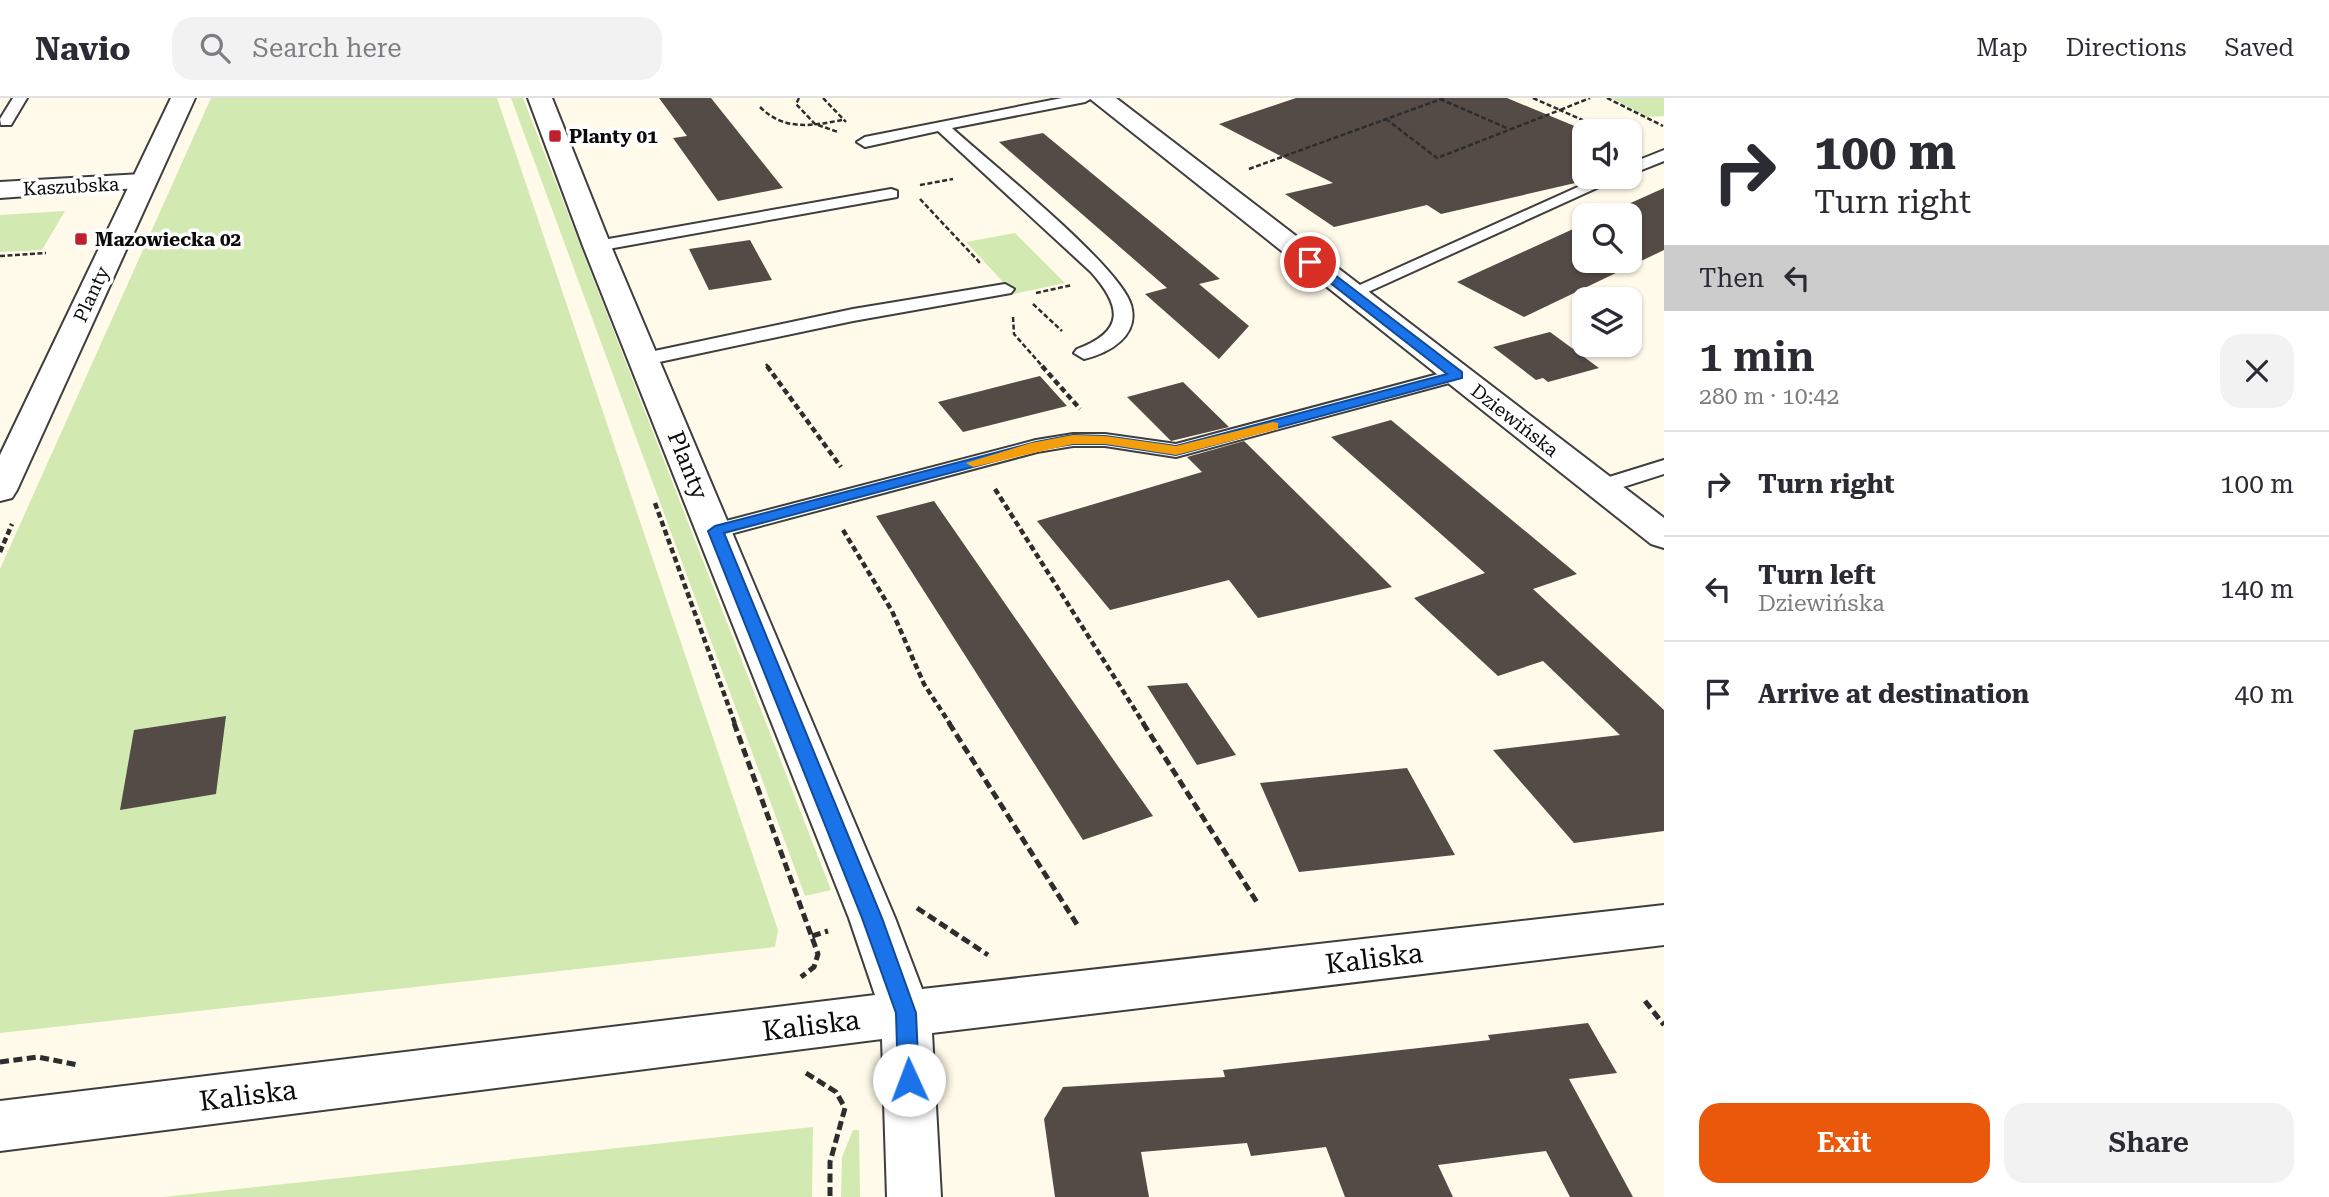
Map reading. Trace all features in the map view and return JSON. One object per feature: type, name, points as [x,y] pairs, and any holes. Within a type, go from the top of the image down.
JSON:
[{"type":"street","name":"Planty","points":[[2,482],[183,98]]},
{"type":"street","name":"Planty","points":[[540,98],[597,246],[872,918],[906,1013],[914,1197]]},
{"type":"street","name":"Dziewińska","points":[[1101,98],[1664,536]]},
{"type":"street","name":"Kaszubska","points":[[0,190],[142,182]]},
{"type":"street","name":"Kaliska","points":[[0,1125],[906,1013],[1664,925]]},
{"type":"lane","points":[[6,122],[20,98]]},
{"type":"lane","points":[[864,142],[1085,98]]},
{"type":"lane","points":[[942,127],[1107,278],[1121,306],[1124,320],[1122,330],[1115,339],[1084,353]]},
{"type":"lane","points":[[1642,164],[1664,155]]},
{"type":"lane","points":[[1351,293],[1586,189]]},
{"type":"lane","points":[[597,246],[891,194]]},
{"type":"lane","points":[[645,359],[853,315],[1005,289]]},
{"type":"lane","points":[[715,531],[1073,440],[1105,440],[1176,451],[1457,375]]},
{"type":"lane","points":[[1601,487],[1664,467]]},
{"type":"path","points":[[799,98],[796,104],[815,124],[840,133]]},
{"type":"path","points":[[1533,98],[1580,119]]},
{"type":"path","points":[[1385,119],[1437,158],[1590,98]]},
{"type":"path","points":[[1607,98],[1625,105],[1633,114],[1657,124],[1664,121]]},
{"type":"path","points":[[1209,184],[1442,99],[1510,129]]},
{"type":"path","points":[[760,107],[779,123],[815,124],[843,119]]},
{"type":"path","points":[[0,256],[46,253]]},
{"type":"path","points":[[1084,353],[1025,296],[1107,278]]},
{"type":"path","points":[[748,339],[860,494]]},
{"type":"path","points":[[978,462],[1258,904]]},
{"type":"path","points":[[654,501],[818,954],[814,967],[786,985],[799,1065],[804,1072],[825,1081],[836,1091],[843,1104],[845,1121],[831,1158],[830,1197]]},
{"type":"path","points":[[826,503],[892,611],[924,684],[1078,926]]},
{"type":"path","points":[[812,936],[915,907],[927,912],[978,951],[994,957]]},
{"type":"path","points":[[1645,1001],[1664,1025]]},
{"type":"path","points":[[0,1062],[38,1057],[87,1065]]},
{"type":"green space","points":[[211,98],[497,98],[778,930],[775,947],[0,1033],[0,569]]},
{"type":"green space","points":[[511,98],[523,98],[831,890],[805,896]]},
{"type":"green space","points":[[1612,98],[1664,98],[1664,116],[1647,117]]},
{"type":"green space","points":[[65,211],[42,250],[0,252],[0,215]]},
{"type":"green space","points":[[1015,233],[1065,283],[1014,294],[966,242]]},
{"type":"green space","points":[[813,1127],[812,1197],[163,1197]]},
{"type":"green space","points":[[853,1130],[859,1130],[860,1197],[841,1197],[842,1157]]},
{"type":"building","points":[[659,98],[711,98],[783,188],[718,201],[673,138],[687,136]]},
{"type":"building","points":[[1296,98],[1507,98],[1572,125],[1572,184],[1441,214],[1427,205],[1334,227],[1285,194],[1333,183],[1219,124]]},
{"type":"building","points":[[1043,133],[1220,279],[1199,284],[1249,326],[1219,359],[1145,294],[1167,288],[999,142]]},
{"type":"building","points":[[1664,188],[1664,250],[1642,261],[1642,203],[1631,203]]},
{"type":"building","points":[[1572,229],[1572,273],[1616,273],[1587,287],[1572,287],[1572,294],[1524,317],[1457,282]]},
{"type":"building","points":[[750,240],[772,280],[709,290],[689,249]]},
{"type":"building","points":[[1550,332],[1572,348],[1572,357],[1584,357],[1599,368],[1548,382],[1543,378],[1536,380],[1493,347]]},
{"type":"building","points":[[1040,376],[1067,406],[963,432],[938,402]]},
{"type":"building","points":[[1183,382],[1229,427],[1171,441],[1127,397]]},
{"type":"building","points":[[1391,420],[1577,574],[1533,589],[1664,710],[1664,831],[1574,843],[1493,750],[1620,735],[1543,661],[1498,676],[1414,598],[1485,573],[1331,437]]},
{"type":"building","points":[[1244,441],[1392,587],[1258,618],[1229,580],[1110,610],[1037,521],[1202,472],[1187,457]]},
{"type":"building","points":[[934,501],[1153,816],[1083,840],[876,516]]},
{"type":"building","points":[[1187,683],[1236,755],[1197,765],[1147,686]]},
{"type":"building","points":[[226,716],[216,794],[120,810],[134,730]]},
{"type":"building","points":[[1407,768],[1455,855],[1299,872],[1260,783]]},
{"type":"building","points":[[1588,1023],[1617,1073],[1569,1079],[1633,1197],[1570,1197],[1546,1151],[1438,1165],[1453,1197],[1345,1197],[1326,1147],[1251,1156],[1247,1143],[1141,1152],[1149,1197],[1055,1197],[1044,1119],[1063,1087],[1225,1077],[1223,1070],[1490,1040],[1488,1035]]},
{"type":"slow traffic","points":[[973,463],[1036,446],[1073,440],[1105,440],[1176,451],[1273,426]]},
{"type":"place","name":"Planty 01","points":[[555,136]]},
{"type":"place","name":"Mazowiecka 02","points":[[81,239]]},
{"type":"route","points":[[909,1080],[906,1013],[872,918],[715,531],[1036,446],[1073,440],[1105,440],[1176,451],[1457,375],[1310,262]]}]
